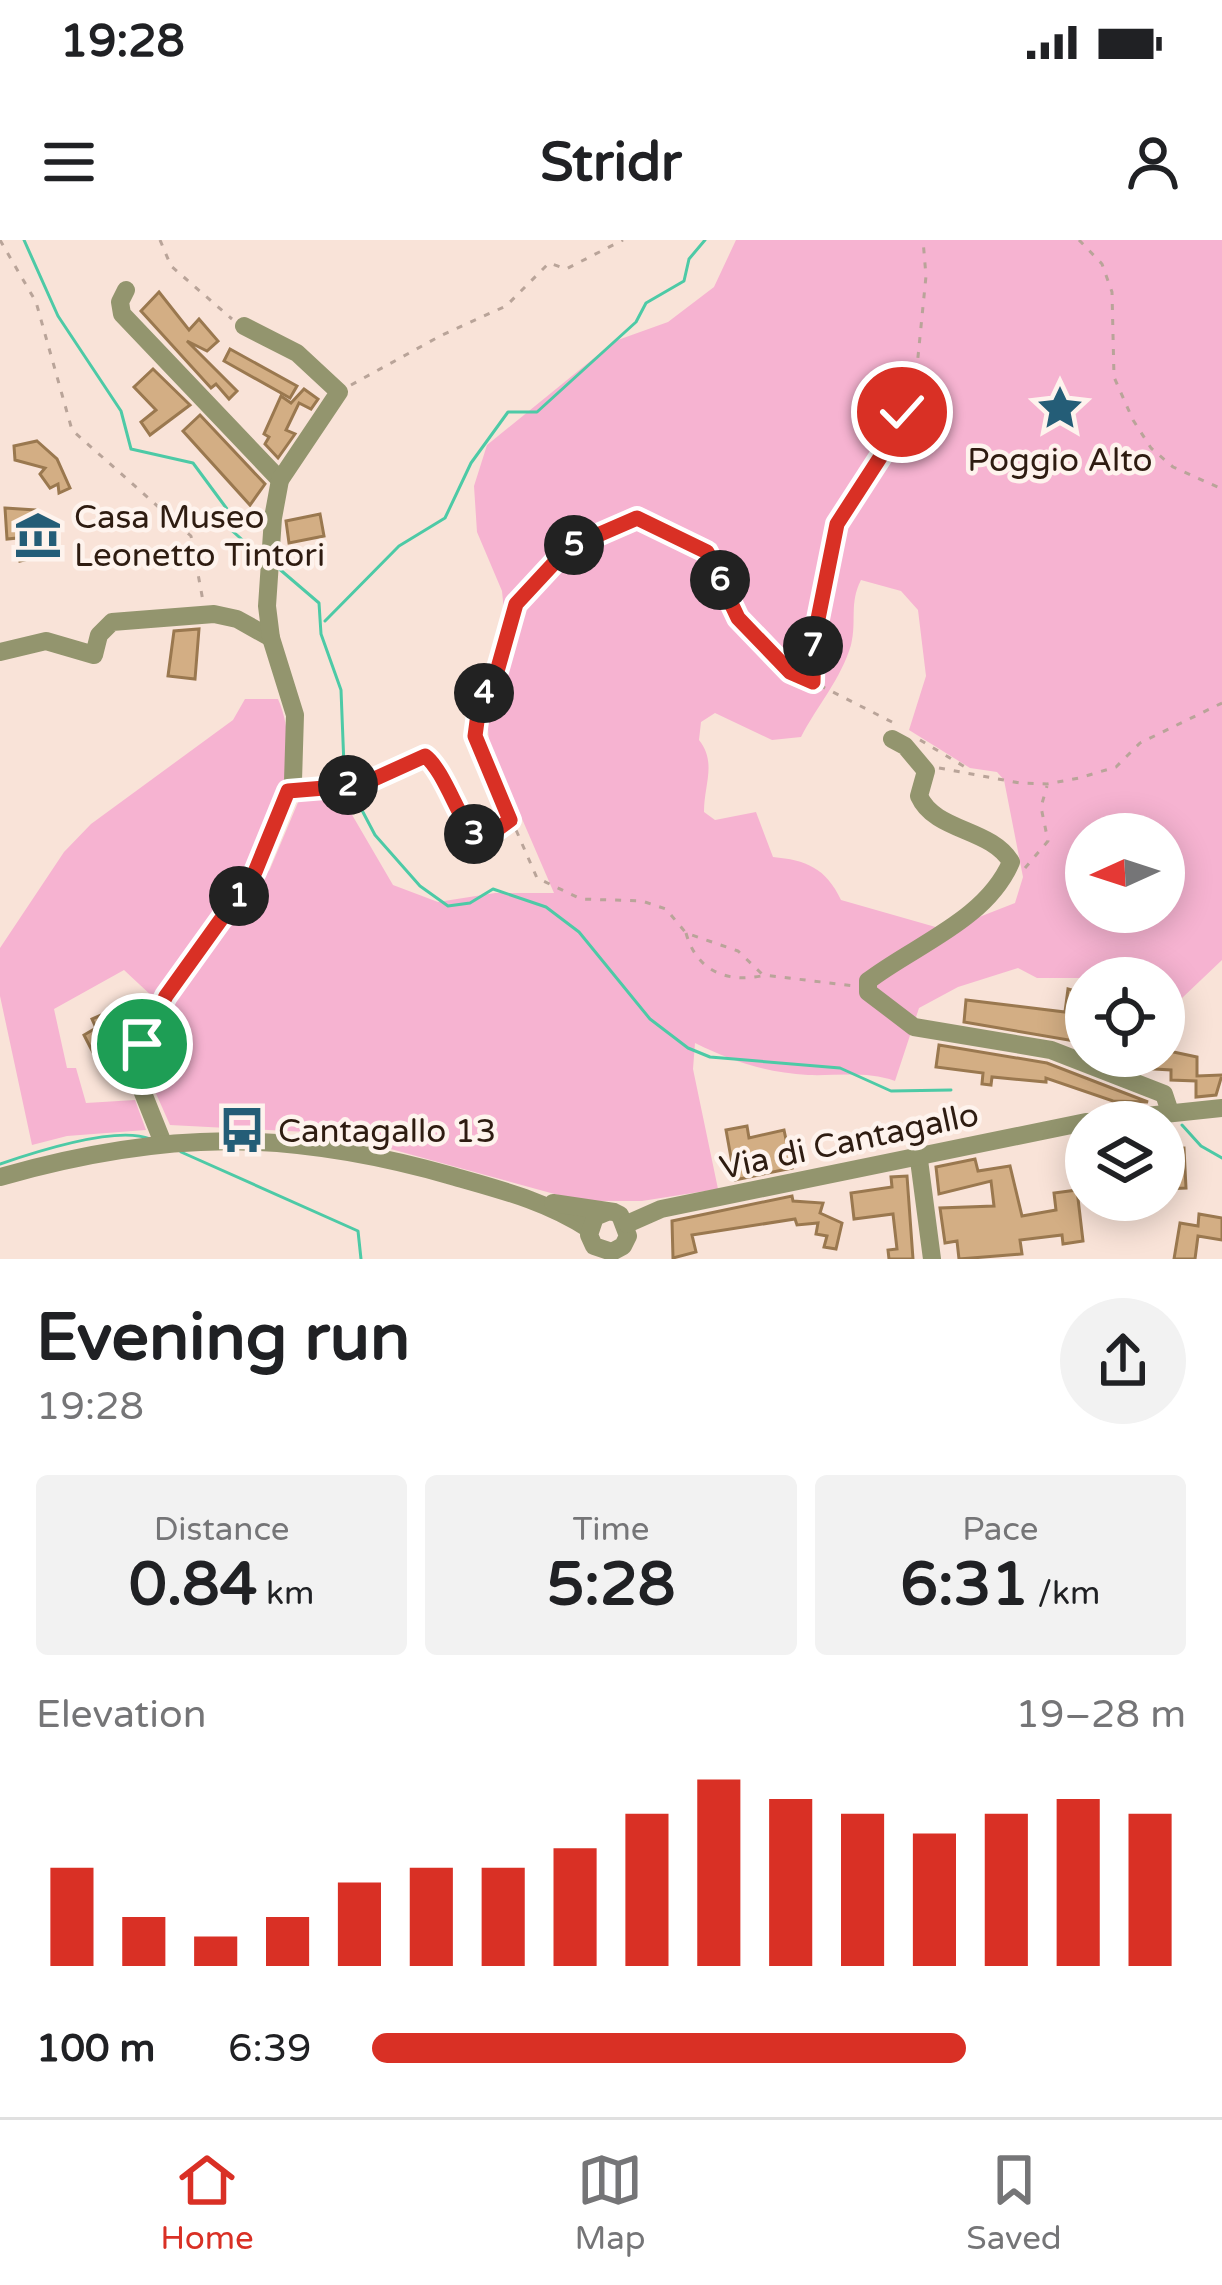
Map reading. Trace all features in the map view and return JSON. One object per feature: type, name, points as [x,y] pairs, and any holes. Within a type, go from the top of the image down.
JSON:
[{"type":"street","points":[[126,290],[120,302],[122,314],[280,480]]},
{"type":"street","points":[[156,1145],[141,1088],[142,1044],[159,1006],[255,872],[296,763],[295,715],[271,638],[271,565],[280,480],[339,392],[297,353],[244,326]]},
{"type":"street","points":[[0,652],[46,641],[94,655],[99,635],[112,622],[206,615],[237,619],[271,638]]},
{"type":"street","points":[[892,731],[926,771],[919,796],[922,804],[1002,847],[1011,862],[1004,877],[935,938],[868,981],[868,992],[914,1027],[1051,1050],[1148,1086],[1164,1094],[1166,1101]]},
{"type":"street","name":"Via di Cantagallo","points":[[1185,1111],[1222,1108]]},
{"type":"street","name":"Via di Cantagallo","points":[[589,1228],[591,1241],[610,1255],[661,1209],[1065,1127]]},
{"type":"street","points":[[0,1177],[68,1158],[156,1145],[286,1141],[380,1156],[542,1202],[620,1215],[628,1242]]},
{"type":"street","points":[[920,1160],[932,1259]]},
{"type":"street","points":[[542,1202],[589,1228],[595,1217],[607,1212]]},
{"type":"path","points":[[0,240],[36,302],[72,430],[190,536],[206,615]]},
{"type":"path","points":[[160,240],[171,266],[189,285],[244,326]]},
{"type":"path","points":[[339,392],[506,306],[548,263],[566,269],[622,240]]},
{"type":"path","points":[[813,682],[814,639],[837,524],[883,453],[917,367],[926,276],[923,240]]},
{"type":"path","points":[[1079,240],[1102,263],[1112,292],[1114,377],[1133,420],[1151,448],[1173,467],[1222,489]]},
{"type":"path","points":[[868,981],[857,986],[822,986],[763,975],[725,976],[703,966],[691,952],[686,933],[666,909],[642,901],[581,898],[538,878],[475,736],[480,699],[496,675],[516,604],[568,548],[637,518],[707,552],[738,618],[790,672],[892,731]]},
{"type":"path","points":[[926,771],[970,770],[1047,784],[1116,767],[1140,742],[1222,703]]},
{"type":"path","points":[[912,735],[970,770]]},
{"type":"path","points":[[288,791],[360,785],[425,756],[435,763],[458,816],[472,834],[491,834],[510,820]]},
{"type":"path","points":[[1004,877],[1017,876],[1048,841],[1041,807],[1047,784]]},
{"type":"path","points":[[686,933],[738,951],[763,975]]},
{"type":"shaded area","points":[[736,240],[1222,240],[1222,960],[1185,995],[1185,957],[1065,957],[1065,978],[1037,978],[1018,968],[958,987],[919,1008],[895,1081],[778,1072],[695,1043],[693,1069],[718,1189],[642,1201],[580,1201],[387,1148],[307,1132],[170,1125],[146,1071],[152,1042],[173,1004],[270,869],[299,800],[331,799],[351,813],[393,885],[438,902],[495,893],[554,893],[489,742],[484,675],[506,632],[502,591],[477,532],[474,486],[487,445],[615,341],[668,322],[714,287]],"holes":[[[861,580],[901,591],[918,610],[926,676],[909,730],[970,768],[997,772],[1004,780],[1023,877],[1015,903],[946,930],[841,900],[829,880],[814,868],[773,857],[756,812],[715,820],[704,812],[708,766],[699,740],[701,722],[715,713],[772,740],[801,737],[847,657]]]},
{"type":"shaded area","points":[[245,699],[278,699],[287,737],[285,777],[273,818],[230,898],[154,998],[124,970],[54,1009],[67,1068],[76,1068],[86,1103],[135,1100],[146,1130],[67,1136],[32,1145],[0,996],[0,948],[64,852],[91,824],[233,720]]},
{"type":"building","points":[[159,292],[189,330],[199,319],[218,341],[207,351],[187,341],[237,391],[229,399],[216,384],[211,388],[141,311]]},
{"type":"building","points":[[230,349],[297,386],[290,398],[224,361]]},
{"type":"building","points":[[153,369],[190,405],[150,435],[141,422],[156,410],[134,387]]},
{"type":"building","points":[[304,389],[318,399],[311,409],[299,403],[286,430],[295,434],[278,458],[265,444],[269,437],[264,434],[281,396],[291,403]]},
{"type":"building","points":[[200,415],[265,484],[250,505],[183,431]]},
{"type":"building","points":[[37,441],[57,459],[70,488],[59,493],[58,484],[50,488],[40,474],[45,468],[15,460],[14,446]]},
{"type":"building","points":[[5,508],[35,510],[36,528],[46,533],[48,554],[20,561],[18,538],[7,539]]},
{"type":"building","points":[[320,514],[324,536],[289,543],[286,521]]},
{"type":"building","points":[[199,629],[195,679],[168,676],[174,631]]},
{"type":"building","points":[[966,1000],[1065,1012],[1065,1039],[964,1022]]},
{"type":"building","points":[[106,1013],[122,1045],[114,1049],[121,1062],[103,1072],[84,1035],[96,1028],[92,1019]]},
{"type":"building","points":[[939,1045],[1047,1063],[1065,1070],[1065,1077],[1083,1077],[1145,1101],[1113,1101],[1046,1078],[1046,1082],[992,1077],[991,1085],[982,1084],[983,1073],[936,1067]]},
{"type":"building","points":[[1185,1054],[1197,1057],[1197,1076],[1222,1075],[1216,1095],[1196,1097],[1196,1081],[1171,1080],[1185,1077]]},
{"type":"building","points":[[747,1126],[749,1138],[784,1130],[792,1168],[735,1180],[726,1130]]},
{"type":"building","points":[[975,1159],[978,1171],[1010,1166],[1022,1216],[1056,1210],[1054,1193],[1065,1192],[1065,1221],[1081,1221],[1083,1241],[1063,1244],[1062,1235],[1020,1240],[1022,1254],[959,1259],[957,1241],[945,1243],[940,1208],[994,1206],[991,1181],[939,1194],[936,1167]]},
{"type":"building","points":[[907,1176],[913,1259],[889,1259],[888,1250],[897,1249],[893,1214],[854,1219],[851,1193],[892,1187],[891,1177]]},
{"type":"building","points":[[792,1196],[793,1201],[823,1203],[820,1213],[842,1223],[836,1249],[824,1247],[827,1236],[816,1234],[818,1223],[797,1225],[795,1219],[692,1235],[696,1252],[673,1258],[672,1221]]},
{"type":"building","points":[[1199,1214],[1222,1218],[1222,1240],[1198,1236],[1195,1259],[1174,1259],[1180,1223],[1198,1226]]},
{"type":"waterway","points":[[24,240],[58,316],[121,411],[131,449],[193,463],[227,509],[229,528],[264,559]]},
{"type":"waterway","points":[[325,621],[399,546],[445,518],[471,463],[508,412],[537,412],[636,322],[646,303],[684,281],[689,259],[705,240]]},
{"type":"waterway","points":[[277,567],[319,603],[321,634],[341,690],[344,766],[355,797],[375,835],[420,886],[448,906],[470,903],[493,889],[546,907],[579,932],[650,1019],[688,1048],[710,1057],[840,1068],[891,1091],[951,1090]]},
{"type":"waterway","points":[[1185,1128],[1201,1146],[1222,1158]]},
{"type":"waterway","points":[[0,1164],[97,1138],[150,1139]]},
{"type":"waterway","points":[[181,1152],[358,1231],[361,1259]]},
{"type":"place","name":"Poggio Alto","points":[[1060,408]]},
{"type":"place","name":"Casa Museo Leonetto Tintori","points":[[38,535]]},
{"type":"place","name":"Cantagallo 13","points":[[242,1130]]},
{"type":"route","points":[[142,1044],[166,996],[255,872],[288,791],[361,785],[425,756],[435,763],[458,816],[472,834],[491,834],[510,820],[475,736],[480,699],[496,675],[516,604],[568,548],[637,518],[707,552],[738,618],[790,672],[813,682],[814,639],[837,524],[883,453],[902,412]]}]
